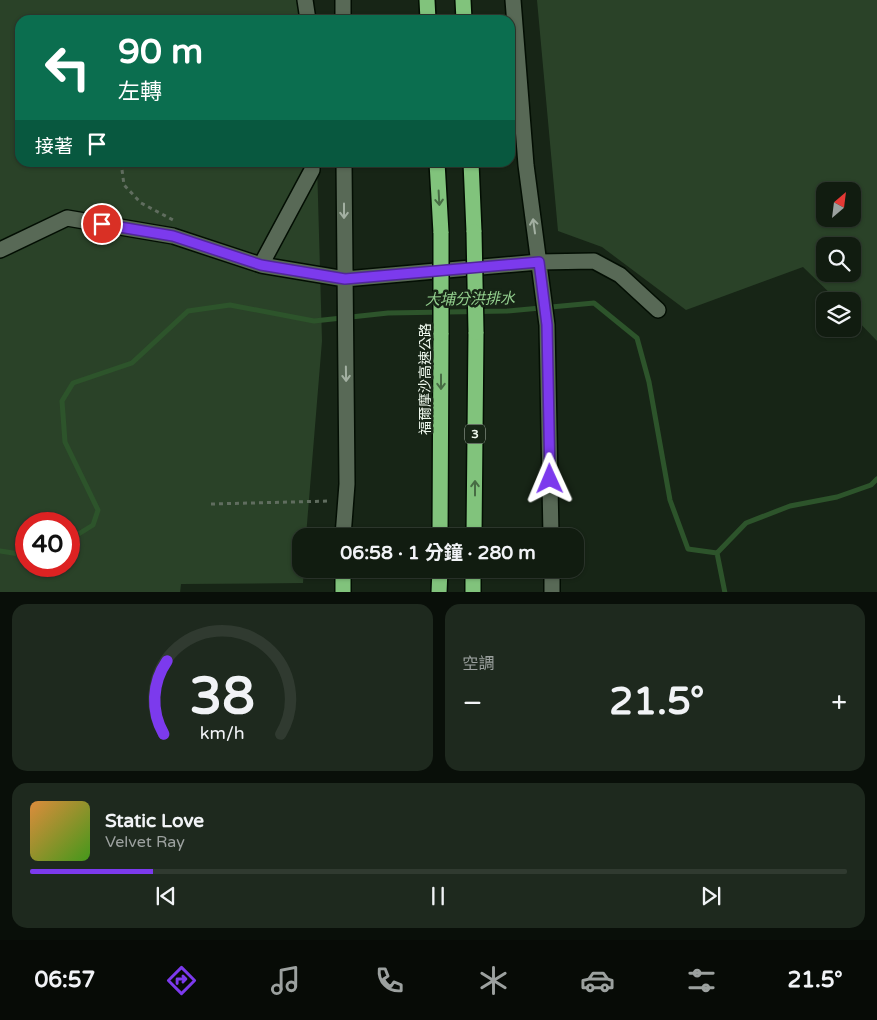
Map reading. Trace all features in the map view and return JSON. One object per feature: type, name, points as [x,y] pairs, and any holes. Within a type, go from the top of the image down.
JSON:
[{"type":"highway","points":[[427,0],[428,15]]},
{"type":"highway","points":[[463,0],[464,15]]},
{"type":"highway","name":"福爾摩沙高速公路","points":[[437,167],[441,233],[440,528]]},
{"type":"highway","name":"3","points":[[471,167],[476,332],[474,528]]},
{"type":"highway","points":[[342,578],[343,592]]},
{"type":"highway","points":[[439,592],[440,578]]},
{"type":"highway","points":[[473,578],[473,592]]},
{"type":"street","points":[[305,0],[307,15]]},
{"type":"street","points":[[343,0],[343,15]]},
{"type":"street","points":[[513,0],[514,15]]},
{"type":"street","points":[[515,32],[526,165],[547,325],[551,528]]},
{"type":"street","points":[[261,265],[312,167]]},
{"type":"street","points":[[344,167],[347,484],[344,528]]},
{"type":"street","points":[[0,250],[67,218],[173,236],[261,265],[345,279],[539,262],[594,261],[620,275],[658,310]]},
{"type":"street","points":[[338,592],[340,578]]},
{"type":"street","points":[[552,578],[552,592]]},
{"type":"path","points":[[122,167],[124,185],[141,204],[177,223]]},
{"type":"path","points":[[211,504],[346,501]]},
{"type":"green space","points":[[0,0],[312,0],[313,15],[15,15],[15,167],[317,167],[322,341],[307,528],[292,528],[292,578],[303,578],[303,583],[181,584],[180,592],[0,592]]},
{"type":"green space","points":[[537,0],[877,0],[877,341],[861,324],[861,292],[829,292],[818,282],[861,282],[861,237],[816,237],[816,280],[803,267],[686,310],[602,247],[558,231]]},
{"type":"waterway","name":"大埔分洪排水","points":[[80,533],[93,525],[98,510],[65,442],[62,401],[73,383],[132,363],[188,311],[230,305],[314,321],[388,313],[507,311],[594,303],[637,338],[649,382],[670,500],[688,549],[717,553],[746,523],[790,506],[837,497],[871,485],[877,479]]},
{"type":"waterway","name":"大埔分洪排水","points":[[0,551],[15,553]]},
{"type":"waterway","points":[[717,553],[725,592]]},
{"type":"route","points":[[102,224],[173,236],[261,265],[345,279],[539,262],[547,325],[550,479]]}]
